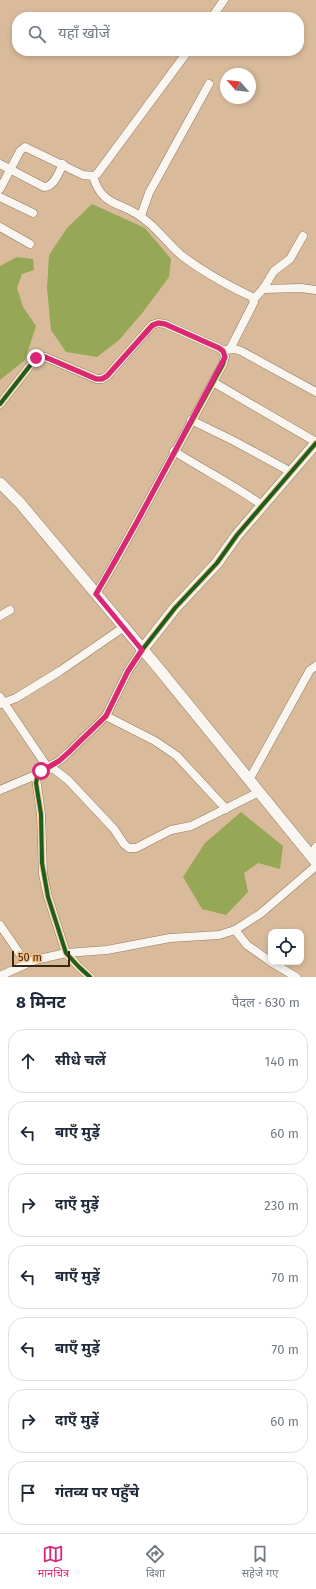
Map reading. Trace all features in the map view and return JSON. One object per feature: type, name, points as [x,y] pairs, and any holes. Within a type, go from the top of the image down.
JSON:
[{"type":"main road","points":[[142,650],[175,608],[217,563],[237,535],[316,443]]},
{"type":"main road","points":[[0,483],[20,503],[259,792],[314,855]]},
{"type":"street","points":[[216,12],[224,0]]},
{"type":"street","points":[[0,190],[20,151],[25,148],[63,164],[83,175],[93,176],[101,169],[184,56]]},
{"type":"street","points":[[140,216],[149,193],[209,84]]},
{"type":"street","points":[[0,164],[44,187],[48,187],[52,184],[63,164]]},
{"type":"street","points":[[93,176],[99,192],[104,197],[140,216],[181,254],[228,285],[254,299]]},
{"type":"street","points":[[0,197],[33,213]]},
{"type":"street","points":[[0,228],[30,244]]},
{"type":"street","points":[[96,594],[213,382],[225,357],[226,350],[254,302],[254,299],[263,289],[274,271],[290,259],[303,236]]},
{"type":"street","points":[[263,289],[301,288],[316,290]]},
{"type":"street","points":[[0,404],[31,363],[40,356],[96,379],[102,379],[107,376],[152,326],[158,323],[165,324],[219,348],[226,350],[235,349],[246,353],[316,392]]},
{"type":"street","points":[[213,382],[316,443]]},
{"type":"street","points":[[192,420],[234,440],[292,472]]},
{"type":"street","points":[[174,451],[192,463],[244,492],[263,506]]},
{"type":"street","points":[[0,616],[10,610]]},
{"type":"street","points":[[124,627],[60,671],[16,698],[1,701],[48,768],[55,770],[68,780],[110,825],[124,844],[129,848],[136,848],[171,830],[192,826],[259,792]]},
{"type":"street","points":[[0,790],[38,774],[48,768],[68,753],[106,716],[128,671],[142,650]]},
{"type":"street","points":[[249,780],[310,670],[316,666]]},
{"type":"street","points":[[106,716],[155,741],[178,756],[226,809]]},
{"type":"street","points":[[38,774],[36,782],[41,814],[45,885],[66,953],[90,977]]},
{"type":"street","points":[[0,976],[26,963],[66,953],[107,950],[170,938],[219,935],[235,930],[260,914],[316,866]]},
{"type":"street","points":[[0,925],[26,963]]},
{"type":"street","points":[[235,930],[247,945],[268,960]]},
{"type":"street","points":[[276,965],[296,977]]},
{"type":"shaded area","points":[[92,204],[145,228],[171,259],[169,277],[143,312],[119,340],[97,357],[66,352],[51,330],[47,288],[49,255],[67,228]]},
{"type":"shaded area","points":[[17,257],[33,259],[34,270],[22,274],[17,288],[23,307],[36,326],[25,360],[0,380],[0,266]]},
{"type":"shaded area","points":[[241,812],[283,846],[280,869],[258,863],[244,873],[248,892],[226,915],[202,909],[183,877],[205,843]]},
{"type":"cycle path","points":[[0,404],[36,358],[40,356],[45,357],[97,379],[102,379],[107,376],[152,325],[158,323],[165,324],[223,351],[225,357],[223,364],[96,594]]},
{"type":"cycle path","points":[[90,977],[66,953],[48,897],[42,863],[41,814],[36,783],[38,774],[59,761],[106,716],[128,671],[142,650],[175,608],[217,563],[237,535],[316,443]]},
{"type":"route","points":[[36,358],[40,356],[45,357],[96,379],[102,379],[107,376],[152,326],[158,323],[165,324],[219,348],[223,351],[225,357],[137,522],[96,594],[142,650],[128,671],[106,716],[95,729],[59,761],[41,771]]}]
